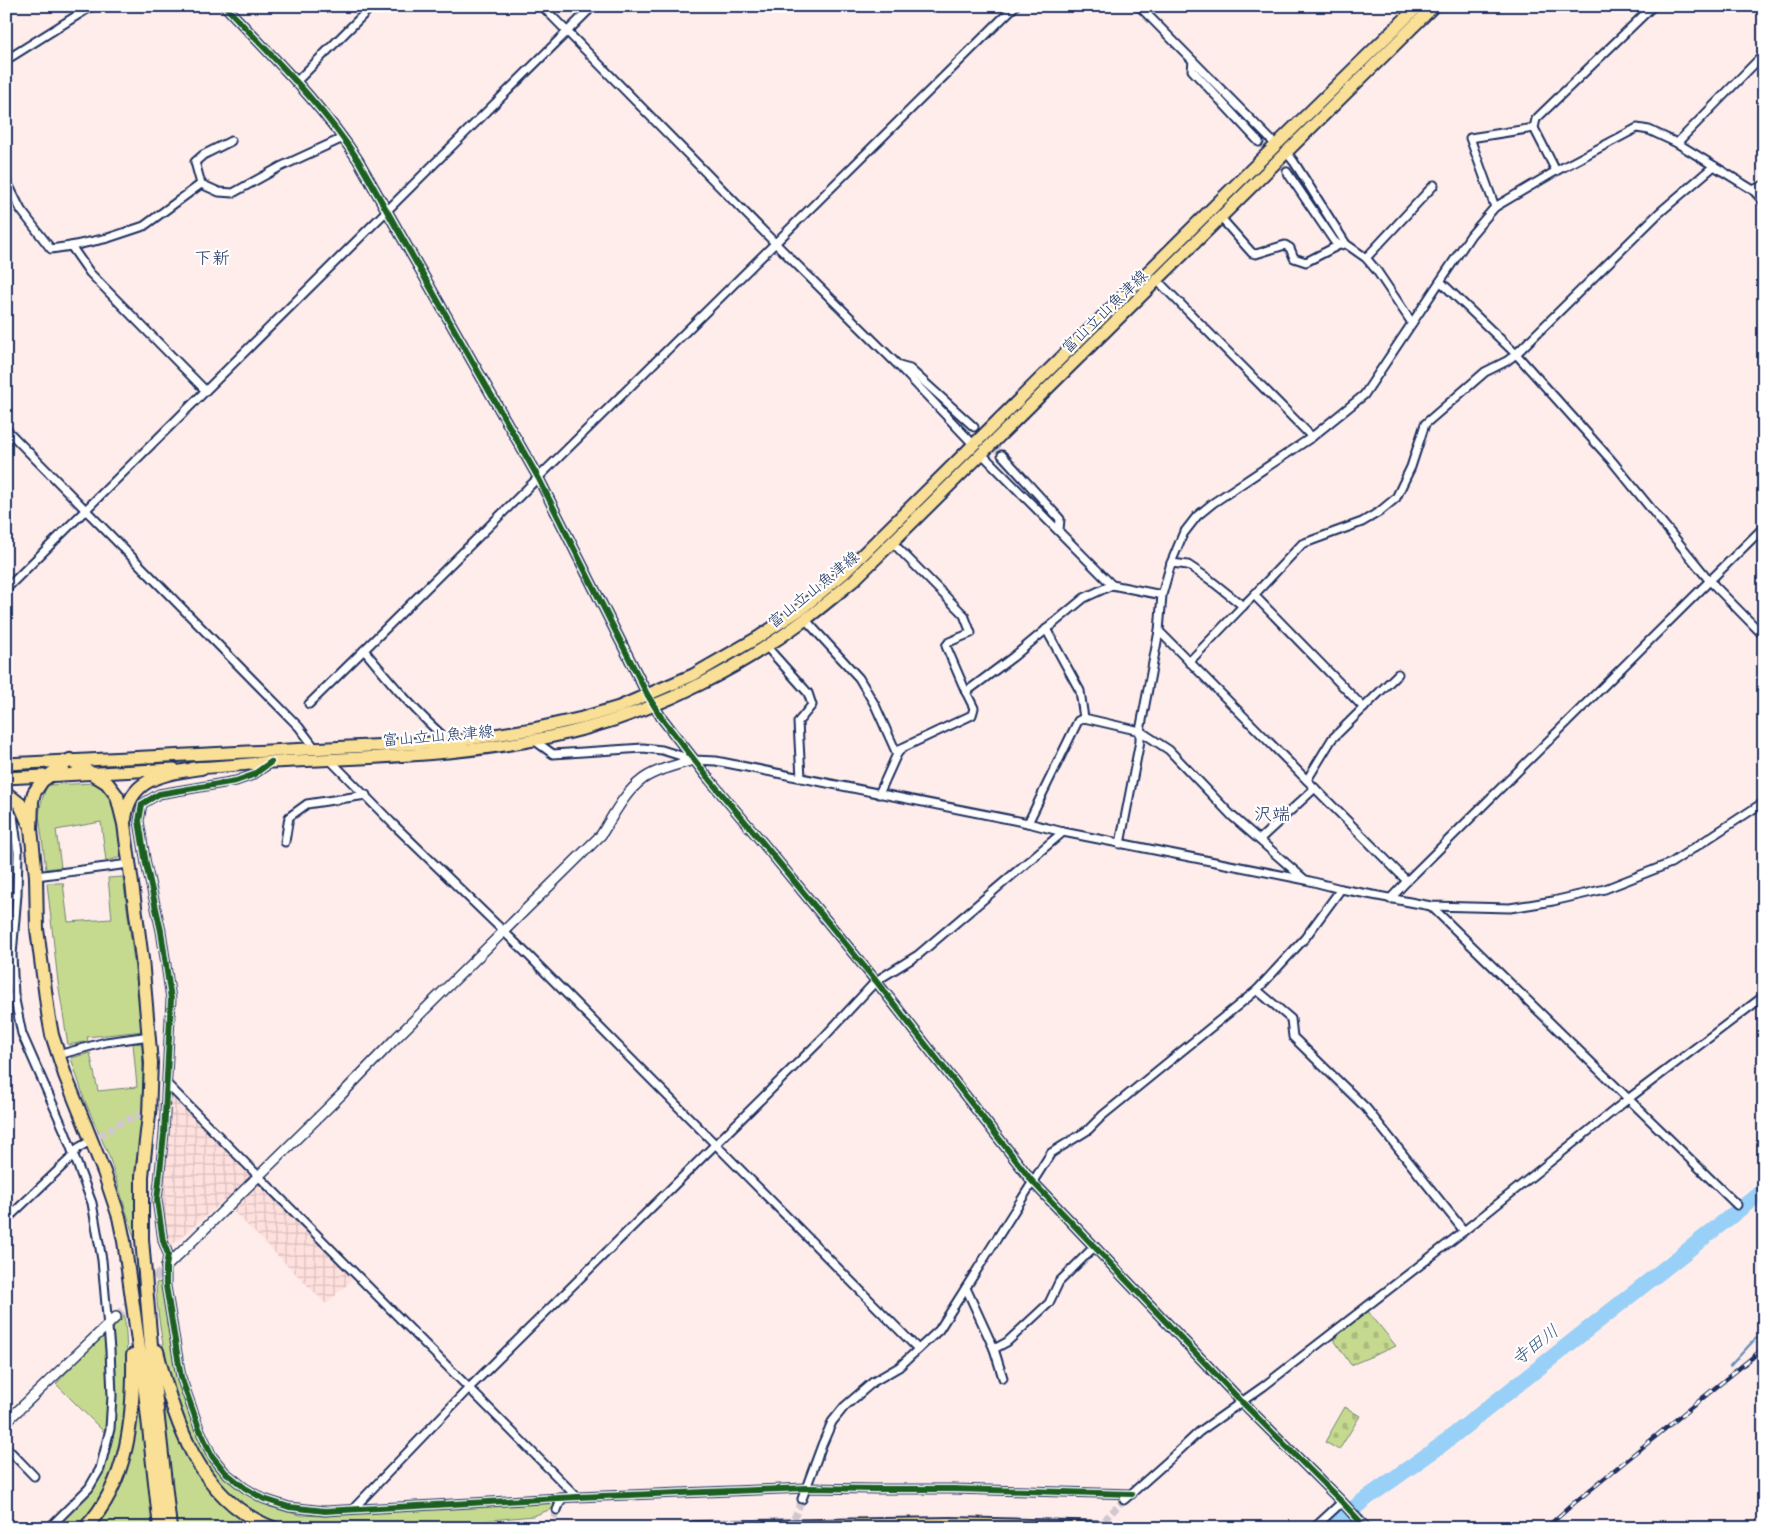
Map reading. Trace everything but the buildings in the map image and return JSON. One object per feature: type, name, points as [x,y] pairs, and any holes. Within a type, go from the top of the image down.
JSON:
[{"type":"highway","points":[[160,1528],[145,1391],[124,1242],[112,1195],[58,1055],[48,1013],[37,929],[36,876],[30,810],[34,793],[42,781],[70,760],[107,782],[117,796],[124,824],[142,959],[150,1036],[151,1088],[141,1207],[142,1238],[154,1392],[170,1528]]},
{"type":"highway","points":[[124,824],[126,809],[130,800],[142,785],[154,778],[201,768]]},
{"type":"highway","points":[[6,792],[20,804],[31,829]]},
{"type":"highway","points":[[85,1528],[102,1507],[112,1490],[126,1446],[133,1387],[130,1290]]},
{"type":"highway","points":[[147,1300],[170,1400],[195,1458],[216,1489],[230,1503],[245,1514],[273,1528]]},
{"type":"highway","points":[[694,1528],[950,1524],[1112,1528]]},
{"type":"main road","name":"富山立山魚津線","points":[[6,764],[450,742],[533,729],[582,718],[619,707],[693,675],[757,638],[801,609],[844,573],[1418,6]]},
{"type":"main road","name":"富山立山魚津線","points":[[6,778],[460,752],[535,741],[588,728],[654,705],[707,680],[766,646],[805,619],[853,581],[1434,6]]},
{"type":"street","points":[[6,60],[92,6]]},
{"type":"street","points":[[225,6],[322,110],[343,138],[539,478],[647,694],[661,717],[694,760],[876,981],[1032,1181],[1242,1402],[1366,1528]]},
{"type":"street","points":[[296,82],[372,6]]},
{"type":"street","points":[[542,6],[974,444]]},
{"type":"street","points":[[6,589],[593,6]]},
{"type":"street","points":[[309,704],[1015,6]]},
{"type":"street","points":[[1139,6],[1276,145]]},
{"type":"street","points":[[1556,171],[1534,128],[1536,119],[1653,6]]},
{"type":"street","points":[[1677,143],[1764,54]]},
{"type":"street","points":[[1193,61],[1192,70],[1259,142]]},
{"type":"street","points":[[1494,207],[1470,138],[1534,128]]},
{"type":"street","points":[[1120,844],[1140,741],[1162,595],[1171,562],[1183,534],[1197,516],[1213,503],[1312,437],[1364,395],[1471,235],[1494,207],[1556,171],[1637,128],[1649,130],[1677,143],[1753,190],[1764,202]]},
{"type":"street","points":[[201,184],[219,192],[233,193],[280,167],[343,138]]},
{"type":"street","points":[[201,184],[195,162],[203,154],[231,141]]},
{"type":"street","points":[[1286,153],[1294,162],[1342,245]]},
{"type":"street","points":[[1189,662],[1302,544],[1362,522],[1379,512],[1396,498],[1411,467],[1425,424],[1485,372],[1507,361],[1516,354],[1659,213],[1714,166]]},
{"type":"street","points":[[1287,172],[1334,242],[1366,258],[1412,323]]},
{"type":"street","points":[[6,180],[21,210],[51,249],[108,238],[144,226],[201,184]]},
{"type":"street","points":[[1366,258],[1434,185]]},
{"type":"street","points":[[1753,190],[1764,185]]},
{"type":"street","points":[[1221,218],[1252,253],[1256,254],[1285,244],[1290,248],[1294,258],[1306,262],[1342,245]]},
{"type":"street","points":[[71,246],[90,272],[205,390]]},
{"type":"street","points":[[1158,280],[1312,437]]},
{"type":"street","points":[[1441,282],[1516,354],[1612,461],[1709,580],[1764,636]]},
{"type":"street","points":[[899,366],[910,369],[974,427]]},
{"type":"street","points":[[6,429],[299,727],[315,748]]},
{"type":"street","points":[[982,454],[1112,585],[1162,595]]},
{"type":"street","points":[[1002,455],[1060,519],[1059,530]]},
{"type":"street","points":[[1390,899],[1764,527]]},
{"type":"street","points":[[879,794],[897,754],[902,748],[972,715],[974,708],[946,646],[949,642],[971,633],[964,615],[884,533]]},
{"type":"street","points":[[1171,562],[1188,565],[1243,606]]},
{"type":"street","points":[[966,692],[1084,598],[1112,585]]},
{"type":"street","points":[[1254,595],[1364,708]]},
{"type":"street","points":[[805,619],[859,678],[875,705],[897,754]]},
{"type":"street","points":[[1046,629],[1080,691],[1084,718]]},
{"type":"street","points":[[1158,631],[1407,881]]},
{"type":"street","points":[[766,646],[808,693],[812,705],[798,722],[801,778]]},
{"type":"street","points":[[364,650],[409,703],[460,752]]},
{"type":"street","points":[[1307,780],[1332,738],[1398,674]]},
{"type":"street","points":[[1028,823],[1078,721],[1084,718],[1140,731],[1169,750],[1232,816],[1306,880]]},
{"type":"street","points":[[535,741],[553,754],[643,748],[662,750],[694,760],[716,761],[1431,906],[1510,908],[1553,901],[1605,889],[1647,874],[1670,863],[1764,802]]},
{"type":"street","points":[[330,760],[504,932],[918,1349]]},
{"type":"street","points":[[166,1267],[342,1095],[396,1038],[601,835],[621,803],[635,786],[644,778],[694,760]]},
{"type":"street","points":[[271,762],[253,775],[236,781],[159,794],[142,804],[139,821],[146,864],[161,931],[171,999],[167,1084],[163,1106],[157,1200],[163,1241],[168,1254],[166,1286],[181,1377],[199,1428],[225,1472],[264,1499],[289,1507],[325,1511],[577,1497],[807,1488],[875,1490],[953,1489],[1132,1494]]},
{"type":"street","points":[[1260,839],[1315,788]]},
{"type":"street","points":[[285,842],[289,816],[307,804],[366,796]]},
{"type":"street","points":[[6,809],[13,816],[18,852],[12,955],[14,995],[22,1034],[65,1132],[92,1204],[102,1260],[112,1396],[110,1429],[100,1469],[89,1488],[49,1528]]},
{"type":"street","points":[[6,826],[13,816]]},
{"type":"street","points":[[354,1508],[469,1388],[824,1037],[876,981],[918,955],[1063,832]]},
{"type":"street","points":[[36,876],[129,864]]},
{"type":"street","points":[[802,1499],[832,1422],[873,1382],[899,1367],[939,1330],[1051,1152],[1088,1130],[1103,1115],[1258,990],[1305,938],[1341,889]]},
{"type":"street","points":[[1431,906],[1737,1205]]},
{"type":"street","points":[[1258,990],[1291,1019],[1293,1037],[1366,1108],[1464,1231]]},
{"type":"street","points":[[6,1004],[14,995]]},
{"type":"street","points":[[1124,1500],[1199,1432],[1242,1402],[1464,1231],[1628,1099],[1764,996]]},
{"type":"street","points":[[58,1055],[106,1042],[150,1036]]},
{"type":"street","points":[[167,1084],[577,1497]]},
{"type":"street","points":[[6,1220],[73,1156],[78,1148],[85,1144]]},
{"type":"street","points":[[994,1349],[1007,1342],[1049,1303],[1059,1282],[1094,1247]]},
{"type":"street","points":[[966,1288],[994,1349],[1003,1378]]},
{"type":"street","points":[[6,1422],[116,1317]]},
{"type":"street","points":[[6,1447],[34,1476]]},
{"type":"street","points":[[557,1510],[562,1498]]},
{"type":"street","points":[[1314,1528],[1342,1502]]},
{"type":"shaded area","points":[[171,1093],[354,1278],[326,1304],[223,1201],[169,1248],[160,1202]]},
{"type":"green space","points":[[97,783],[111,792],[120,816],[122,857],[106,861],[101,822],[56,830],[61,867],[46,869],[39,815],[47,785]]},
{"type":"green space","points":[[123,877],[143,1031],[87,1037],[88,1041],[68,1045],[58,982],[47,883],[63,883],[68,922],[112,919],[108,878]]},
{"type":"green space","points":[[133,1043],[142,1044],[143,1069],[135,1240],[109,1156],[85,1101],[71,1058],[90,1053],[98,1091],[137,1087]]},
{"type":"green space","points":[[162,1282],[175,1363],[192,1422],[217,1461],[242,1488],[270,1507],[300,1515],[326,1516],[553,1500],[554,1508],[533,1516],[406,1528],[301,1528],[290,1526],[258,1513],[238,1500],[222,1484],[207,1464],[183,1415],[174,1389],[161,1334],[156,1283]]},
{"type":"green space","points":[[1367,1310],[1396,1346],[1351,1365],[1332,1337]]},
{"type":"green space","points":[[124,1315],[127,1353],[125,1418],[122,1439],[111,1477],[102,1495],[90,1512],[75,1528],[53,1528],[88,1495],[101,1472],[108,1453],[113,1433],[116,1392],[112,1330]]},
{"type":"green space","points":[[104,1332],[109,1402],[105,1433],[56,1384]]},
{"type":"green space","points":[[139,1394],[154,1528],[92,1528],[112,1500],[119,1483],[130,1447]]},
{"type":"green space","points":[[162,1396],[185,1451],[208,1490],[227,1509],[260,1528],[177,1528]]},
{"type":"green space","points":[[1345,1407],[1360,1416],[1339,1450],[1325,1442]]},
{"type":"waterway","name":"寺田川","points":[[1329,1528],[1368,1497],[1440,1446],[1764,1190]]},
{"type":"waterway","points":[[1730,1366],[1756,1338],[1764,1333]]},
{"type":"tunnel","points":[[1259,142],[1287,172]]},
{"type":"tunnel","points":[[974,427],[1002,455]]},
{"type":"tunnel","points":[[90,1141],[122,1122],[161,1106]]},
{"type":"tunnel","points":[[116,1317],[166,1267]]},
{"type":"tunnel","points":[[790,1528],[802,1499]]},
{"type":"tunnel","points":[[1097,1527],[1124,1500]]},
{"type":"tunnel","points":[[550,1528],[557,1510]]},
{"type":"railway","points":[[1546,1528],[1764,1348]]},
{"type":"cycle path","points":[[225,6],[312,99],[358,160],[539,479],[647,694],[661,717],[709,779],[876,981],[1032,1181],[1242,1402],[1366,1528]]},
{"type":"cycle path","points":[[271,762],[253,775],[236,781],[159,794],[142,804],[139,821],[146,864],[161,931],[171,999],[164,1134],[157,1200],[163,1241],[168,1254],[166,1286],[181,1377],[199,1428],[212,1456],[225,1472],[245,1488],[264,1499],[289,1507],[325,1511],[577,1497],[807,1488],[953,1489],[1132,1494]]},
{"type":"district","name":"下新","points":[[212,258]]},
{"type":"district","name":"沢端","points":[[1272,814]]}]
